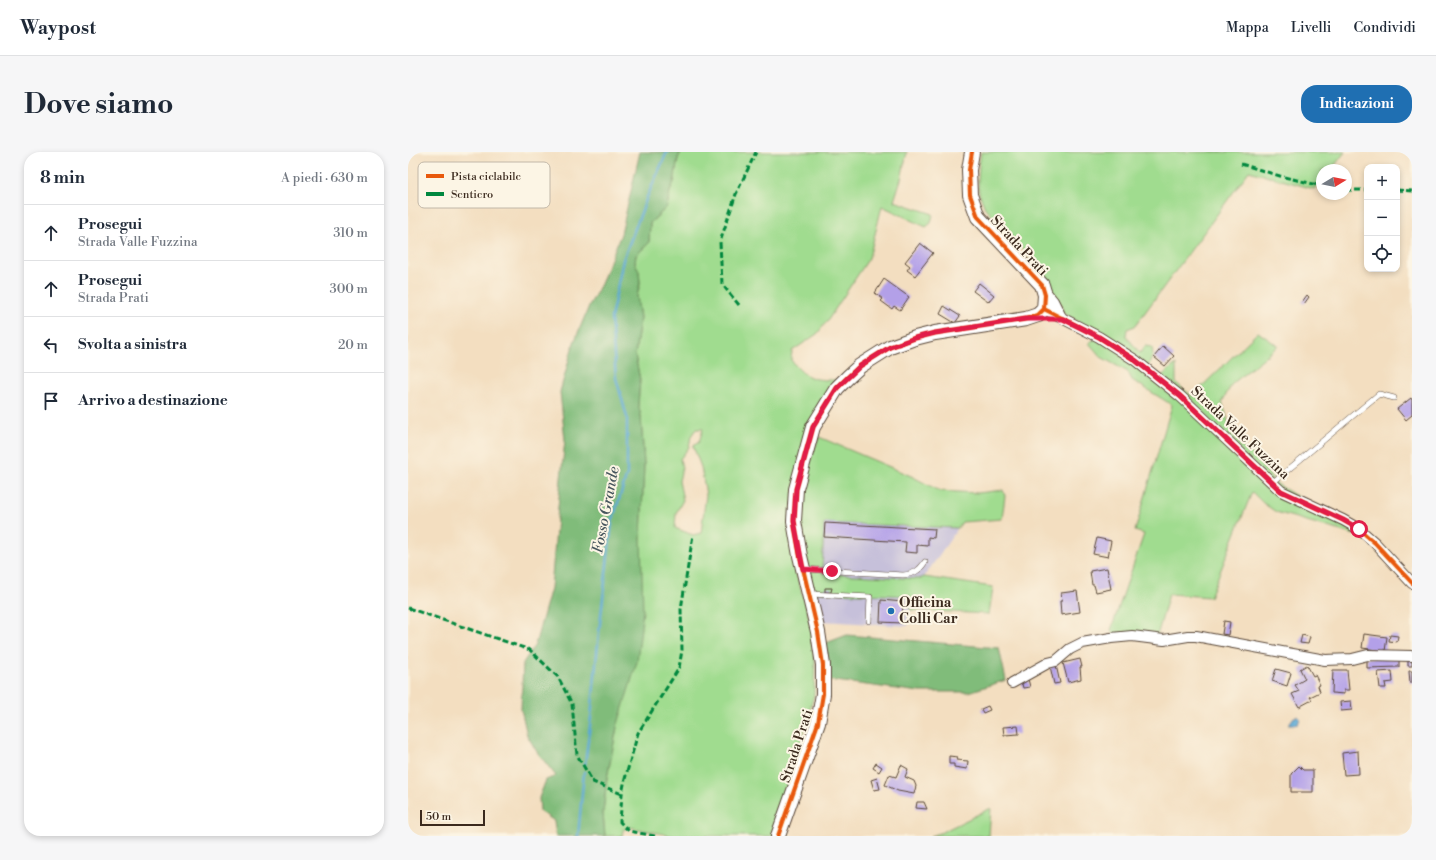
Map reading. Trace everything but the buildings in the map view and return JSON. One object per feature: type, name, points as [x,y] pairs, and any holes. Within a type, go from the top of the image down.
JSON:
[{"type":"street","name":"Strada Prati","points":[[778,836],[818,723],[823,694],[822,658],[818,632],[803,569],[794,521],[796,489],[813,427],[837,388],[860,366],[890,347],[935,333],[1026,319],[1038,315],[1044,309],[1044,290],[1036,279],[978,217],[970,195],[969,170],[972,152]]},
{"type":"street","points":[[1044,290],[1063,319]]},
{"type":"street","name":"Strada Valle Fuzzina","points":[[1044,309],[1099,337],[1135,360],[1180,396],[1281,491],[1359,529],[1375,543],[1412,584]]},
{"type":"street","name":"Strada Valle Fuzzina","points":[[1026,319],[1063,319]]},
{"type":"street","points":[[1012,683],[1048,663],[1056,661],[1070,649],[1082,643],[1132,636],[1164,640],[1196,636],[1325,660],[1352,659],[1368,655],[1412,656]]},
{"type":"lane","points":[[1272,483],[1378,394],[1394,398]]},
{"type":"lane","points":[[803,569],[903,575],[912,574],[920,569],[925,562]]},
{"type":"lane","points":[[809,594],[870,597],[869,621]]},
{"type":"shaded area","points":[[824,522],[958,528],[924,577],[919,579],[822,573]]},
{"type":"shaded area","points":[[813,592],[911,596],[908,626],[821,621]]},
{"type":"green space","points":[[640,152],[681,152],[678,158],[674,182],[670,191],[667,207],[650,223],[649,243],[636,255],[635,263],[639,271],[640,283],[637,296],[640,318],[635,355],[640,380],[638,404],[641,416],[644,465],[641,537],[643,611],[637,662],[617,727],[607,778],[603,813],[605,836],[556,836],[554,821],[540,811],[539,798],[546,780],[556,776],[537,752],[527,735],[521,709],[523,663],[535,645],[551,588],[565,440],[560,392],[573,345],[589,306],[601,284],[621,234]]},
{"type":"green space","points":[[681,152],[907,152],[894,201],[933,214],[931,223],[926,227],[882,206],[869,258],[817,334],[792,351],[791,360],[806,375],[822,380],[837,380],[819,408],[792,546],[794,567],[812,632],[811,641],[815,661],[814,695],[773,836],[673,836],[629,827],[623,830],[622,836],[605,836],[603,813],[607,778],[617,727],[641,537],[644,465],[641,416],[638,404],[640,380],[635,355],[640,318],[637,296],[640,283],[639,271],[635,263],[636,255],[649,243],[650,223],[667,207],[670,191],[674,182],[678,158]],"holes":[[[696,429],[703,429],[699,442],[693,446],[701,467],[706,495],[701,533],[693,535],[675,528],[676,513],[683,500],[679,481],[682,468],[680,459],[689,447],[691,436]]]},
{"type":"green space","points":[[981,152],[1345,152],[1336,164],[1316,164],[1316,187],[1314,189],[1249,171],[1135,326],[1127,329],[1126,336],[1140,353],[1145,346],[1152,347],[1153,355],[1148,367],[1159,378],[1176,364],[1176,383],[1192,396],[1258,332],[1278,346],[1232,384],[1222,402],[1231,430],[1242,447],[1253,454],[1277,484],[1365,538],[1276,512],[1263,503],[1252,492],[1210,597],[1169,594],[1157,636],[1114,634],[1111,630],[1144,534],[1135,531],[1172,405],[1132,380],[1128,372],[1101,357],[1089,343],[1101,334],[1063,313],[1062,307],[1043,272],[985,208],[979,193],[979,166]]},
{"type":"green space","points":[[819,437],[911,476],[940,491],[978,493],[1003,490],[1005,496],[1002,519],[962,522],[958,528],[824,523],[822,573],[919,579],[924,577],[993,587],[989,614],[910,610],[910,596],[813,592],[803,543],[801,506],[805,479]]},
{"type":"green space","points":[[847,635],[999,648],[1006,680],[969,692],[920,692],[828,680],[826,643]]},
{"type":"green space","points":[[991,808],[989,836],[930,836],[940,833]]},
{"type":"water","points":[[1298,716],[1300,719],[1298,724],[1288,725],[1294,717]]},
{"type":"waterway","name":"Fosso Grande","points":[[585,764],[612,522],[627,474],[627,417],[616,378],[611,318],[623,260],[647,197],[667,152]]},
{"type":"waterway","name":"Fosso Grande","points":[[578,836],[584,772]]},
{"type":"marked path","points":[[739,305],[722,284],[720,242],[736,194],[756,152]]},
{"type":"marked path","points":[[1241,164],[1280,176],[1316,185]]},
{"type":"marked path","points":[[1352,190],[1364,190]]},
{"type":"marked path","points":[[1400,190],[1412,191]]},
{"type":"marked path","points":[[655,836],[629,831],[620,822],[622,794],[638,733],[679,668],[682,650],[681,609],[693,535]]},
{"type":"marked path","points":[[408,608],[530,650],[558,677],[572,704],[577,755],[593,782],[622,794]]},
{"type":"cycle path","points":[[778,836],[818,723],[823,694],[823,665],[818,632],[800,556],[794,521],[796,489],[813,427],[837,388],[860,366],[890,347],[935,333],[1026,319],[1038,315],[1044,309],[1045,295],[1042,285],[978,217],[970,195],[969,170],[972,152]]},
{"type":"cycle path","points":[[1044,309],[1099,337],[1135,360],[1180,396],[1281,491],[1359,529],[1375,543],[1412,583]]},
{"type":"place","name":"Officina Colli Car","points":[[891,611]]},
{"type":"route","points":[[832,571],[803,569],[794,521],[796,489],[813,427],[837,388],[860,366],[890,347],[935,333],[1026,319],[1063,319],[1099,337],[1135,360],[1180,396],[1281,491],[1359,529]]}]
